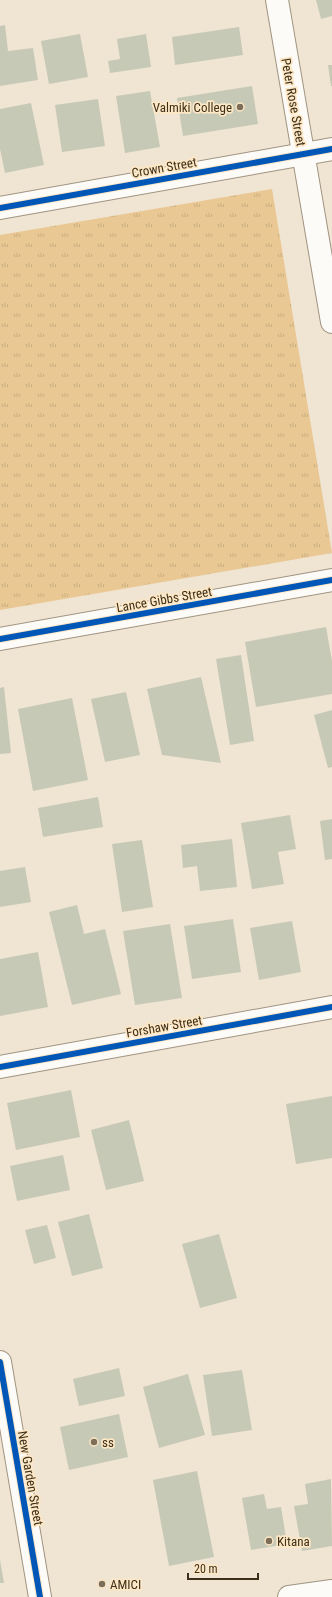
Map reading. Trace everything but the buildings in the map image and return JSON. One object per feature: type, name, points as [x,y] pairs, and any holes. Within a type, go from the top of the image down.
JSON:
[{"type":"street","name":"Peter Rose Street","points":[[277,0],[332,322]]},
{"type":"street","name":"Crown Street","points":[[0,208],[332,149]]},
{"type":"street","name":"Lance Gibbs Street","points":[[0,639],[332,580]]},
{"type":"street","name":"Forshaw Street","points":[[0,1067],[332,1007]]},
{"type":"street","name":"New Garden Street","points":[[0,1362],[40,1597]]},
{"type":"street","points":[[289,1597],[332,1591]]},
{"type":"green space","points":[[272,189],[332,553],[0,610],[0,235]]},
{"type":"cycle path","points":[[0,208],[332,149]]},
{"type":"cycle path","points":[[0,639],[332,580]]},
{"type":"cycle path","points":[[0,1067],[332,1007]]},
{"type":"cycle path","points":[[0,1362],[40,1597]]},
{"type":"place","name":"Valmiki College","points":[[240,107]]},
{"type":"place","name":"ss","points":[[94,1442]]},
{"type":"place","name":"Kitana","points":[[269,1541]]},
{"type":"place","name":"AMICI","points":[[102,1584]]}]
